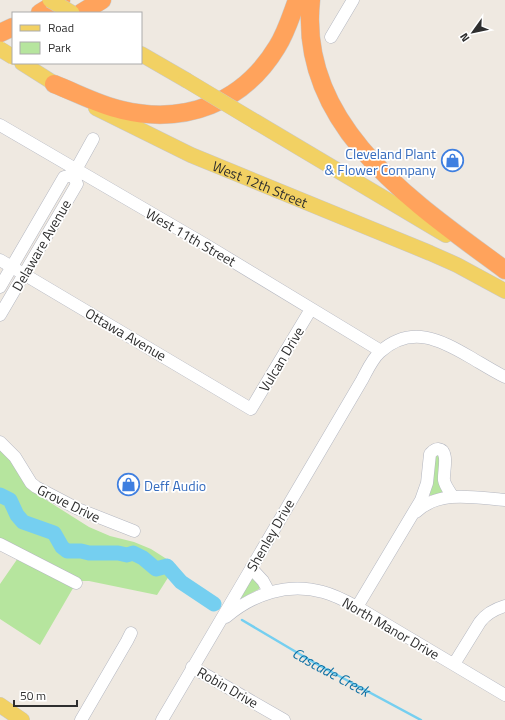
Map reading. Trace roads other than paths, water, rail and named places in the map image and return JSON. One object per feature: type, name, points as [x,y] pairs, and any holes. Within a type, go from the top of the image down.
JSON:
[{"type":"highway","points":[[42,12],[61,0]]},
{"type":"highway","points":[[82,12],[102,0]]},
{"type":"highway","points":[[47,80],[109,106],[133,113],[160,115],[187,113],[211,106],[222,101],[244,86],[264,66],[283,36],[297,0]]},
{"type":"highway","points":[[311,0],[310,32],[317,70],[330,103],[348,130],[370,159],[402,191],[435,218],[505,270]]},
{"type":"highway","points":[[0,33],[12,27]]},
{"type":"highway","points":[[0,54],[12,48]]},
{"type":"main road","points":[[50,0],[70,12]]},
{"type":"main road","points":[[0,49],[12,56]]},
{"type":"main road","points":[[142,55],[393,202],[505,270]]},
{"type":"main road","name":"West 12th Street","points":[[23,64],[47,80],[108,114],[164,142],[220,167],[430,253],[457,265],[505,291]]},
{"type":"main road","points":[[0,705],[8,709],[19,719]]},
{"type":"street","points":[[331,37],[353,0]]},
{"type":"street","name":"West 11th Street","points":[[0,125],[74,172],[206,245],[381,351]]},
{"type":"street","name":"Delaware Avenue","points":[[0,287],[64,177],[74,172],[93,139]]},
{"type":"street","name":"Delaware Avenue","points":[[0,314],[77,184],[74,172]]},
{"type":"street","name":"Ottawa Avenue","points":[[0,260],[251,409]]},
{"type":"street","name":"Vulcan Drive","points":[[251,409],[311,309]]},
{"type":"street","points":[[381,351],[400,340],[416,336],[425,337],[444,342],[505,377]]},
{"type":"street","name":"Shenley Drive","points":[[162,720],[362,380],[381,351]]},
{"type":"street","name":"Grove Drive","points":[[0,442],[15,457],[31,483],[36,487],[78,509],[134,531]]},
{"type":"street","points":[[357,607],[411,517],[425,489],[430,454],[439,449],[444,452],[444,480],[453,497]]},
{"type":"street","points":[[411,517],[424,505],[444,498],[453,497],[505,500]]},
{"type":"street","points":[[0,544],[76,583]]},
{"type":"street","points":[[251,568],[269,592]]},
{"type":"street","name":"North Manor Drive","points":[[220,622],[241,605],[269,592],[283,589],[304,588],[313,590],[336,596],[357,607],[505,695]]},
{"type":"street","points":[[454,664],[480,622],[493,611],[505,606]]},
{"type":"street","points":[[81,720],[128,641],[131,633]]},
{"type":"street","name":"Robin Drive","points":[[192,667],[284,720]]},
{"type":"waterway","name":"Cascade Creek","points":[[0,495],[10,500],[17,515],[23,522],[54,533],[62,547],[67,551],[118,553],[127,555],[133,553],[143,558],[156,569],[167,566],[181,582],[214,604]]},
{"type":"waterway","name":"Cascade Creek","points":[[242,620],[313,662],[421,720]]},
{"type":"place","name":"Cleveland Plant & Flower Company","points":[[452,161]]},
{"type":"place","name":"Deff Audio","points":[[129,485]]}]
